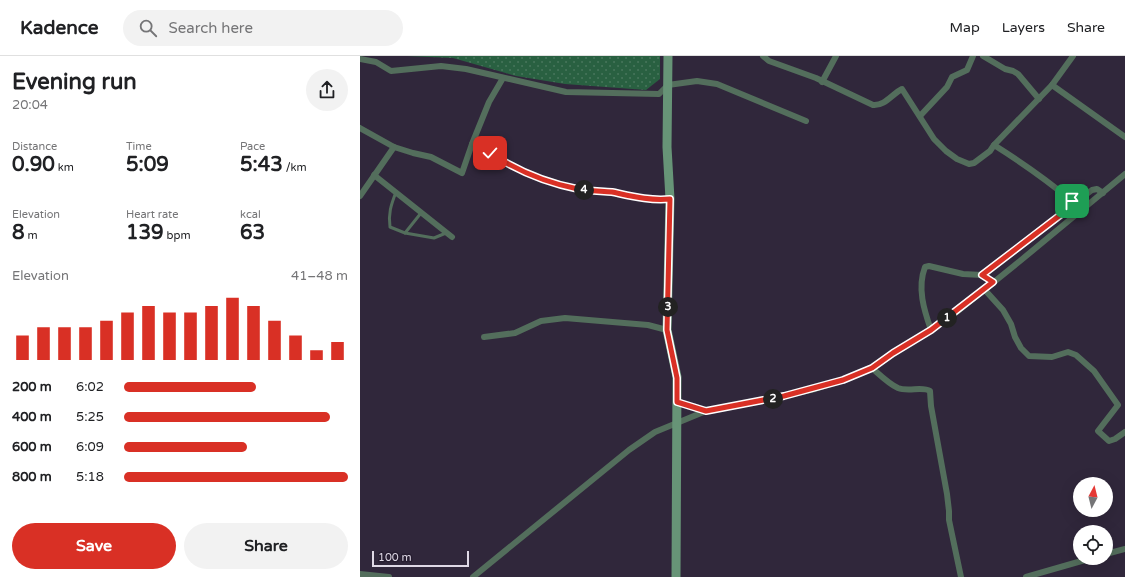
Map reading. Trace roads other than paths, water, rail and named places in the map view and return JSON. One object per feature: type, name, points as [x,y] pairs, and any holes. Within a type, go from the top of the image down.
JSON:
[{"type":"main road","points":[[668,56],[667,147],[670,199],[667,330],[677,378],[676,577]]},
{"type":"street","points":[[763,56],[769,61],[878,106],[892,98],[902,88],[934,139],[946,151],[969,164],[977,161],[990,151],[1052,85],[1073,56]]},
{"type":"street","points":[[822,82],[836,56]]},
{"type":"street","points":[[920,116],[947,87],[952,77],[967,70],[973,56]]},
{"type":"street","points":[[983,56],[1005,69],[1013,70],[1040,98]]},
{"type":"street","points":[[360,59],[376,62],[391,71],[441,66],[466,69],[566,92],[659,94],[668,85],[691,81],[709,82],[782,110],[806,121]]},
{"type":"street","points":[[360,128],[394,147],[431,157],[462,173],[472,144],[490,102],[503,78]]},
{"type":"street","points":[[1052,85],[1125,137]]},
{"type":"street","points":[[472,144],[520,170],[554,182],[576,188],[658,200],[670,199]]},
{"type":"street","points":[[994,145],[1025,165],[1076,203]]},
{"type":"street","points":[[360,196],[394,147]]},
{"type":"street","points":[[473,577],[640,442],[655,432],[706,411],[763,401],[809,390],[843,380],[872,368],[958,311],[1103,194],[1125,174]]},
{"type":"street","points":[[374,175],[450,235]]},
{"type":"street","points":[[982,275],[1092,190],[1097,189],[1103,194]]},
{"type":"street","points":[[931,330],[924,310],[921,287],[925,267],[929,266],[963,274],[982,275],[993,282]]},
{"type":"street","points":[[984,289],[1003,310],[1011,324],[1015,337],[1021,348],[1030,356],[1052,357],[1068,352],[1076,355],[1094,371],[1118,405],[1098,431],[1108,441],[1115,439],[1125,432]]},
{"type":"street","points":[[484,337],[515,333],[541,321],[565,318],[648,325],[667,330]]},
{"type":"street","points":[[872,368],[882,377],[899,388],[915,390],[927,389],[930,391],[931,406],[947,494],[949,520],[957,564],[961,577]]},
{"type":"street","points":[[677,402],[706,411]]},
{"type":"street","points":[[1113,552],[1125,548]]},
{"type":"street","points":[[1026,577],[1073,563]]},
{"type":"street","points":[[360,574],[389,577]]},
{"type":"lane","points":[[396,192],[390,206],[390,227],[405,233],[434,238],[450,235]]},
{"type":"lane","points":[[405,233],[421,212]]}]
